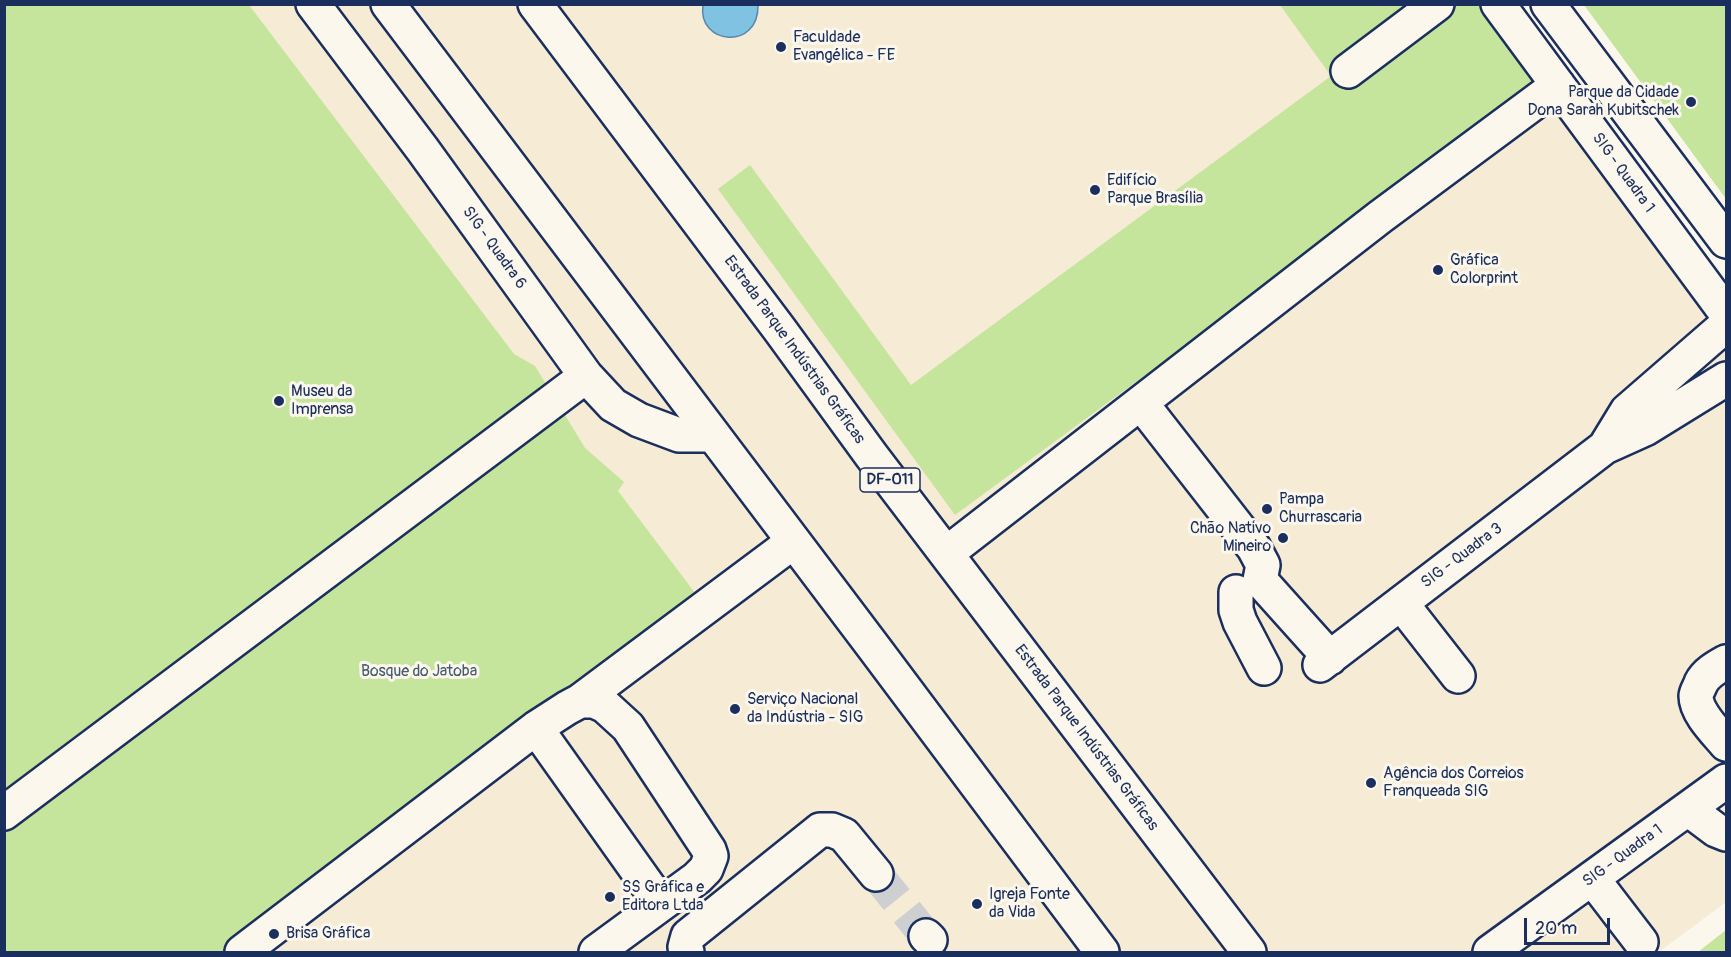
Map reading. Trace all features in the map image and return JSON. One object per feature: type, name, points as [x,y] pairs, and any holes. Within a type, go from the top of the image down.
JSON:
[{"type":"main road","name":"SIG - Quadra 6","points":[[313,4],[423,150],[586,376],[613,405],[639,420],[679,435],[713,435]]},
{"type":"main road","points":[[388,4],[1102,952]]},
{"type":"main road","name":"Estrada Parque Indústrias Gráficas","points":[[535,4],[773,320],[871,455],[1249,952]]},
{"type":"main road","points":[[1348,71],[1437,4]]},
{"type":"main road","name":"SIG - Quadra 1","points":[[1497,4],[1726,313]]},
{"type":"main road","points":[[1548,4],[1726,241]]},
{"type":"main road","points":[[947,553],[1380,218],[1558,85]]},
{"type":"main road","name":"SIG - Quadra 3","points":[[1605,447],[1627,411],[1726,325]]},
{"type":"main road","points":[[4,813],[586,376]]},
{"type":"main road","name":"SIG - Quadra 3","points":[[1141,403],[1254,548],[1263,565],[1260,580],[1325,662],[1605,447],[1645,429],[1726,379]]},
{"type":"main road","points":[[242,952],[536,728],[580,701],[794,542]]},
{"type":"main road","points":[[1236,592],[1236,610],[1240,622],[1264,668]]},
{"type":"main road","points":[[1401,603],[1458,676]]},
{"type":"main road","points":[[1726,662],[1703,678],[1696,695],[1698,706],[1705,719],[1726,744]]},
{"type":"main road","points":[[580,701],[594,701],[605,706],[628,727],[711,856],[706,869],[697,878],[596,952]]},
{"type":"main road","points":[[536,728],[661,904]]},
{"type":"main road","name":"SIG - Quadra 1","points":[[1490,952],[1726,781]]},
{"type":"main road","points":[[1688,809],[1716,830],[1726,834]]},
{"type":"main road","points":[[687,952],[685,947],[688,936],[820,830],[832,830],[844,835],[876,874]]},
{"type":"main road","points":[[1592,878],[1641,942]]},
{"type":"shaded area","points":[[5,5],[1493,5],[1726,316],[1726,902],[1659,952],[5,952]]},
{"type":"green space","name":"Bosque do Jatoba","points":[[5,5],[249,5],[514,354],[535,366],[585,448],[624,482],[618,491],[695,593],[690,597],[699,609],[250,952],[5,952]]},
{"type":"green space","points":[[1280,5],[1479,5],[1538,86],[955,515],[718,189],[750,165],[911,385],[1331,76]]},
{"type":"green space","name":"Parque da Cidade Dona Sarah Kubitschek","points":[[1584,5],[1726,5],[1726,199]]},
{"type":"green space","points":[[1726,930],[1726,952],[1698,952]]},
{"type":"water","points":[[703,5],[758,5],[756,20],[749,30],[739,36],[718,35],[709,28],[704,18]]},
{"type":"tunnel","points":[[876,874],[926,936]]},
{"type":"place","name":"Faculdade Evangélica - FE","points":[[781,47]]},
{"type":"place","name":"Parque da Cidade Dona Sarah Kubitschek","points":[[1691,102]]},
{"type":"place","name":"Edifício Parque Brasília","points":[[1095,190]]},
{"type":"place","name":"Gráfica Colorprint","points":[[1438,270]]},
{"type":"place","name":"Museu da Imprensa","points":[[279,401]]},
{"type":"place","name":"Pampa Churrascaria","points":[[1267,509]]},
{"type":"place","name":"Chão Nativo Mineiro","points":[[1283,538]]},
{"type":"place","name":"Serviço Nacional da Indústria - SIG","points":[[735,709]]},
{"type":"place","name":"Agência dos Correios Franqueada SIG","points":[[1371,783]]},
{"type":"place","name":"SS Gráfica e Editora Ltda","points":[[610,897]]},
{"type":"place","name":"Igreja Fonte da Vida","points":[[977,904]]},
{"type":"place","name":"Brisa Gráfica","points":[[274,934]]}]
